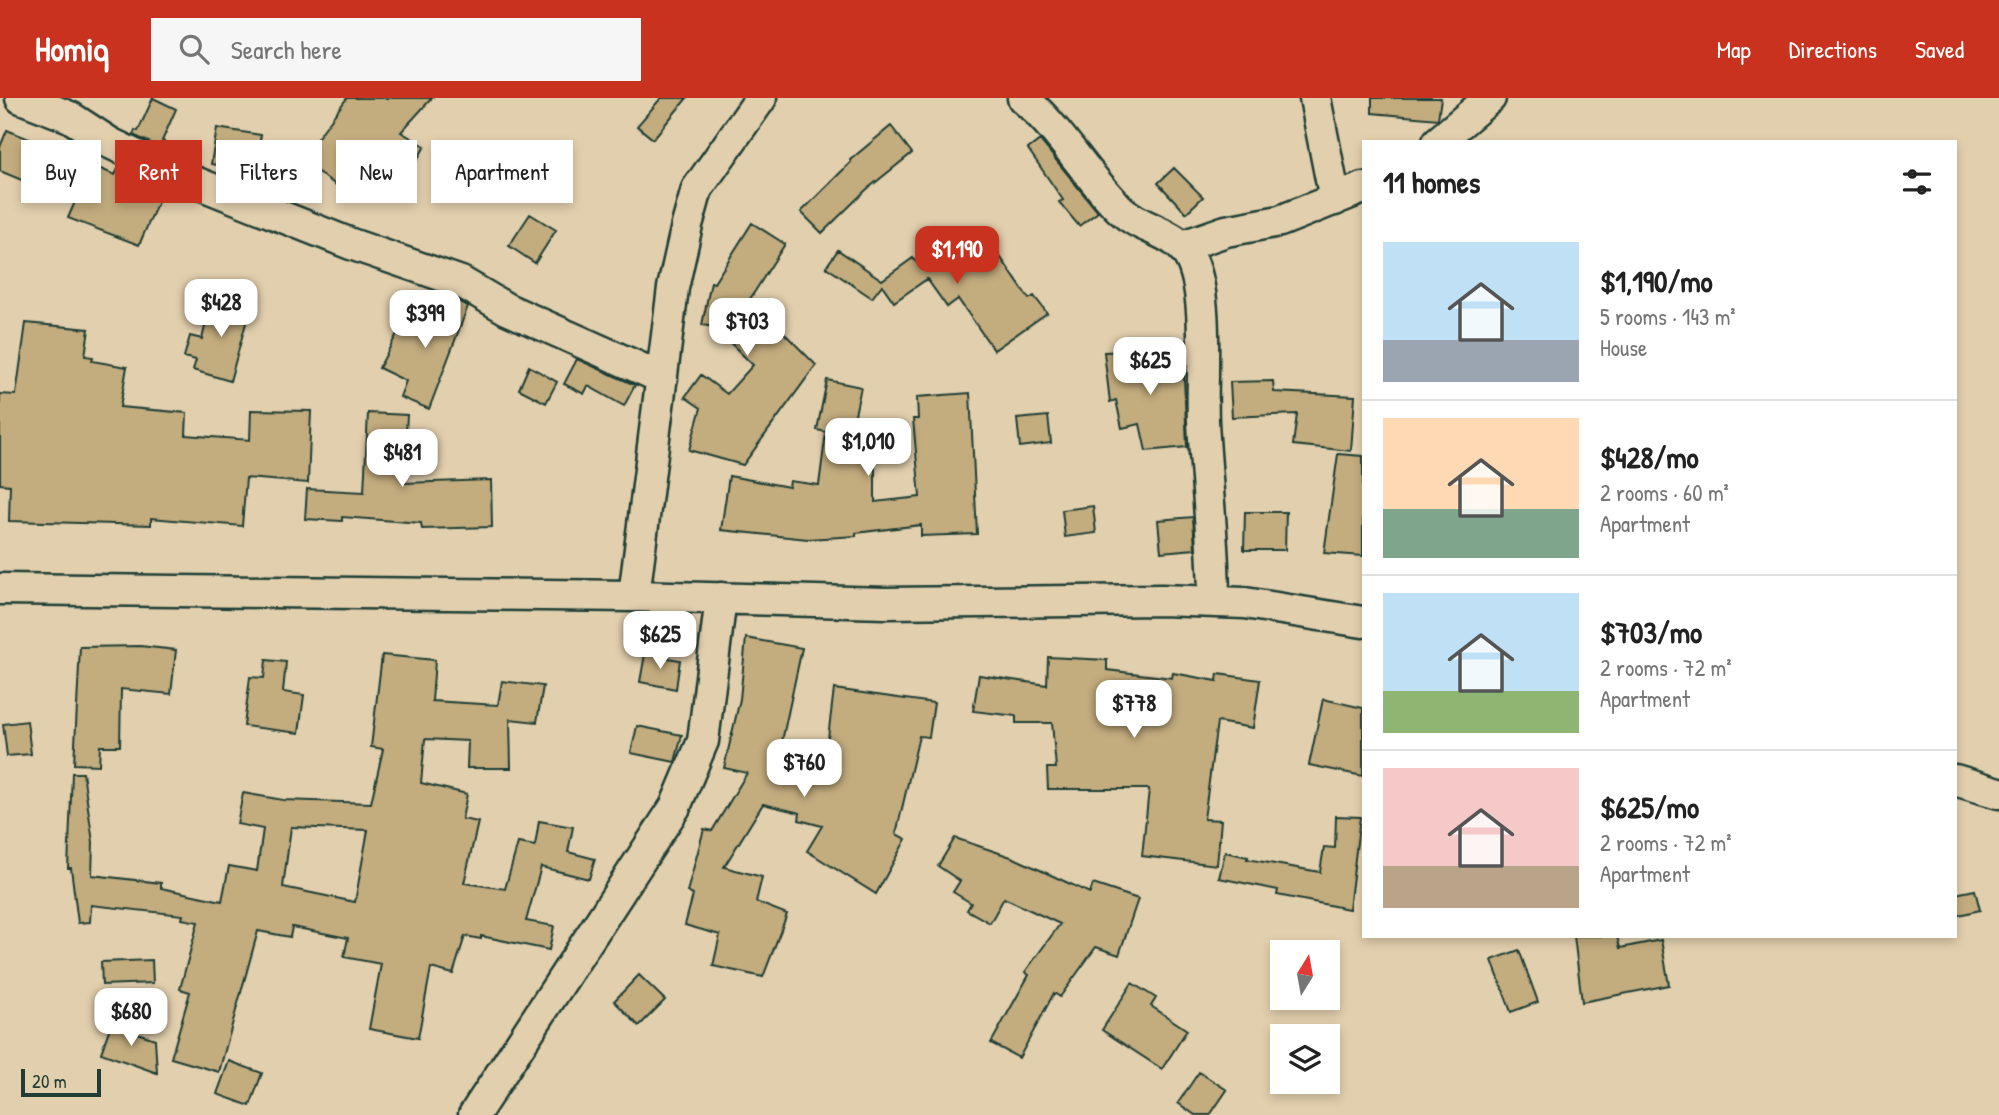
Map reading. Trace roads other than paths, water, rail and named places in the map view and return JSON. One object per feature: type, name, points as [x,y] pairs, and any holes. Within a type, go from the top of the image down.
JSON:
[{"type":"street","points":[[21,98],[77,108],[110,143],[177,175],[351,244],[461,282],[507,309],[662,378]]},
{"type":"street","points":[[634,596],[673,288],[697,189],[761,98]]},
{"type":"street","points":[[1023,98],[1066,142],[1121,210],[1141,225],[1169,235],[1183,246],[1193,262],[1200,292],[1203,422],[1214,546],[1214,602]]},
{"type":"street","points":[[1315,98],[1335,200]]},
{"type":"street","points":[[1440,140],[1490,98]]},
{"type":"street","points":[[1183,246],[1226,231],[1280,221],[1362,188]]},
{"type":"street","points":[[0,589],[634,596],[885,603],[1214,602],[1245,603],[1362,622]]},
{"type":"street","points":[[474,1115],[675,807],[703,741],[721,598]]},
{"type":"street","points":[[1957,781],[1999,793]]}]
